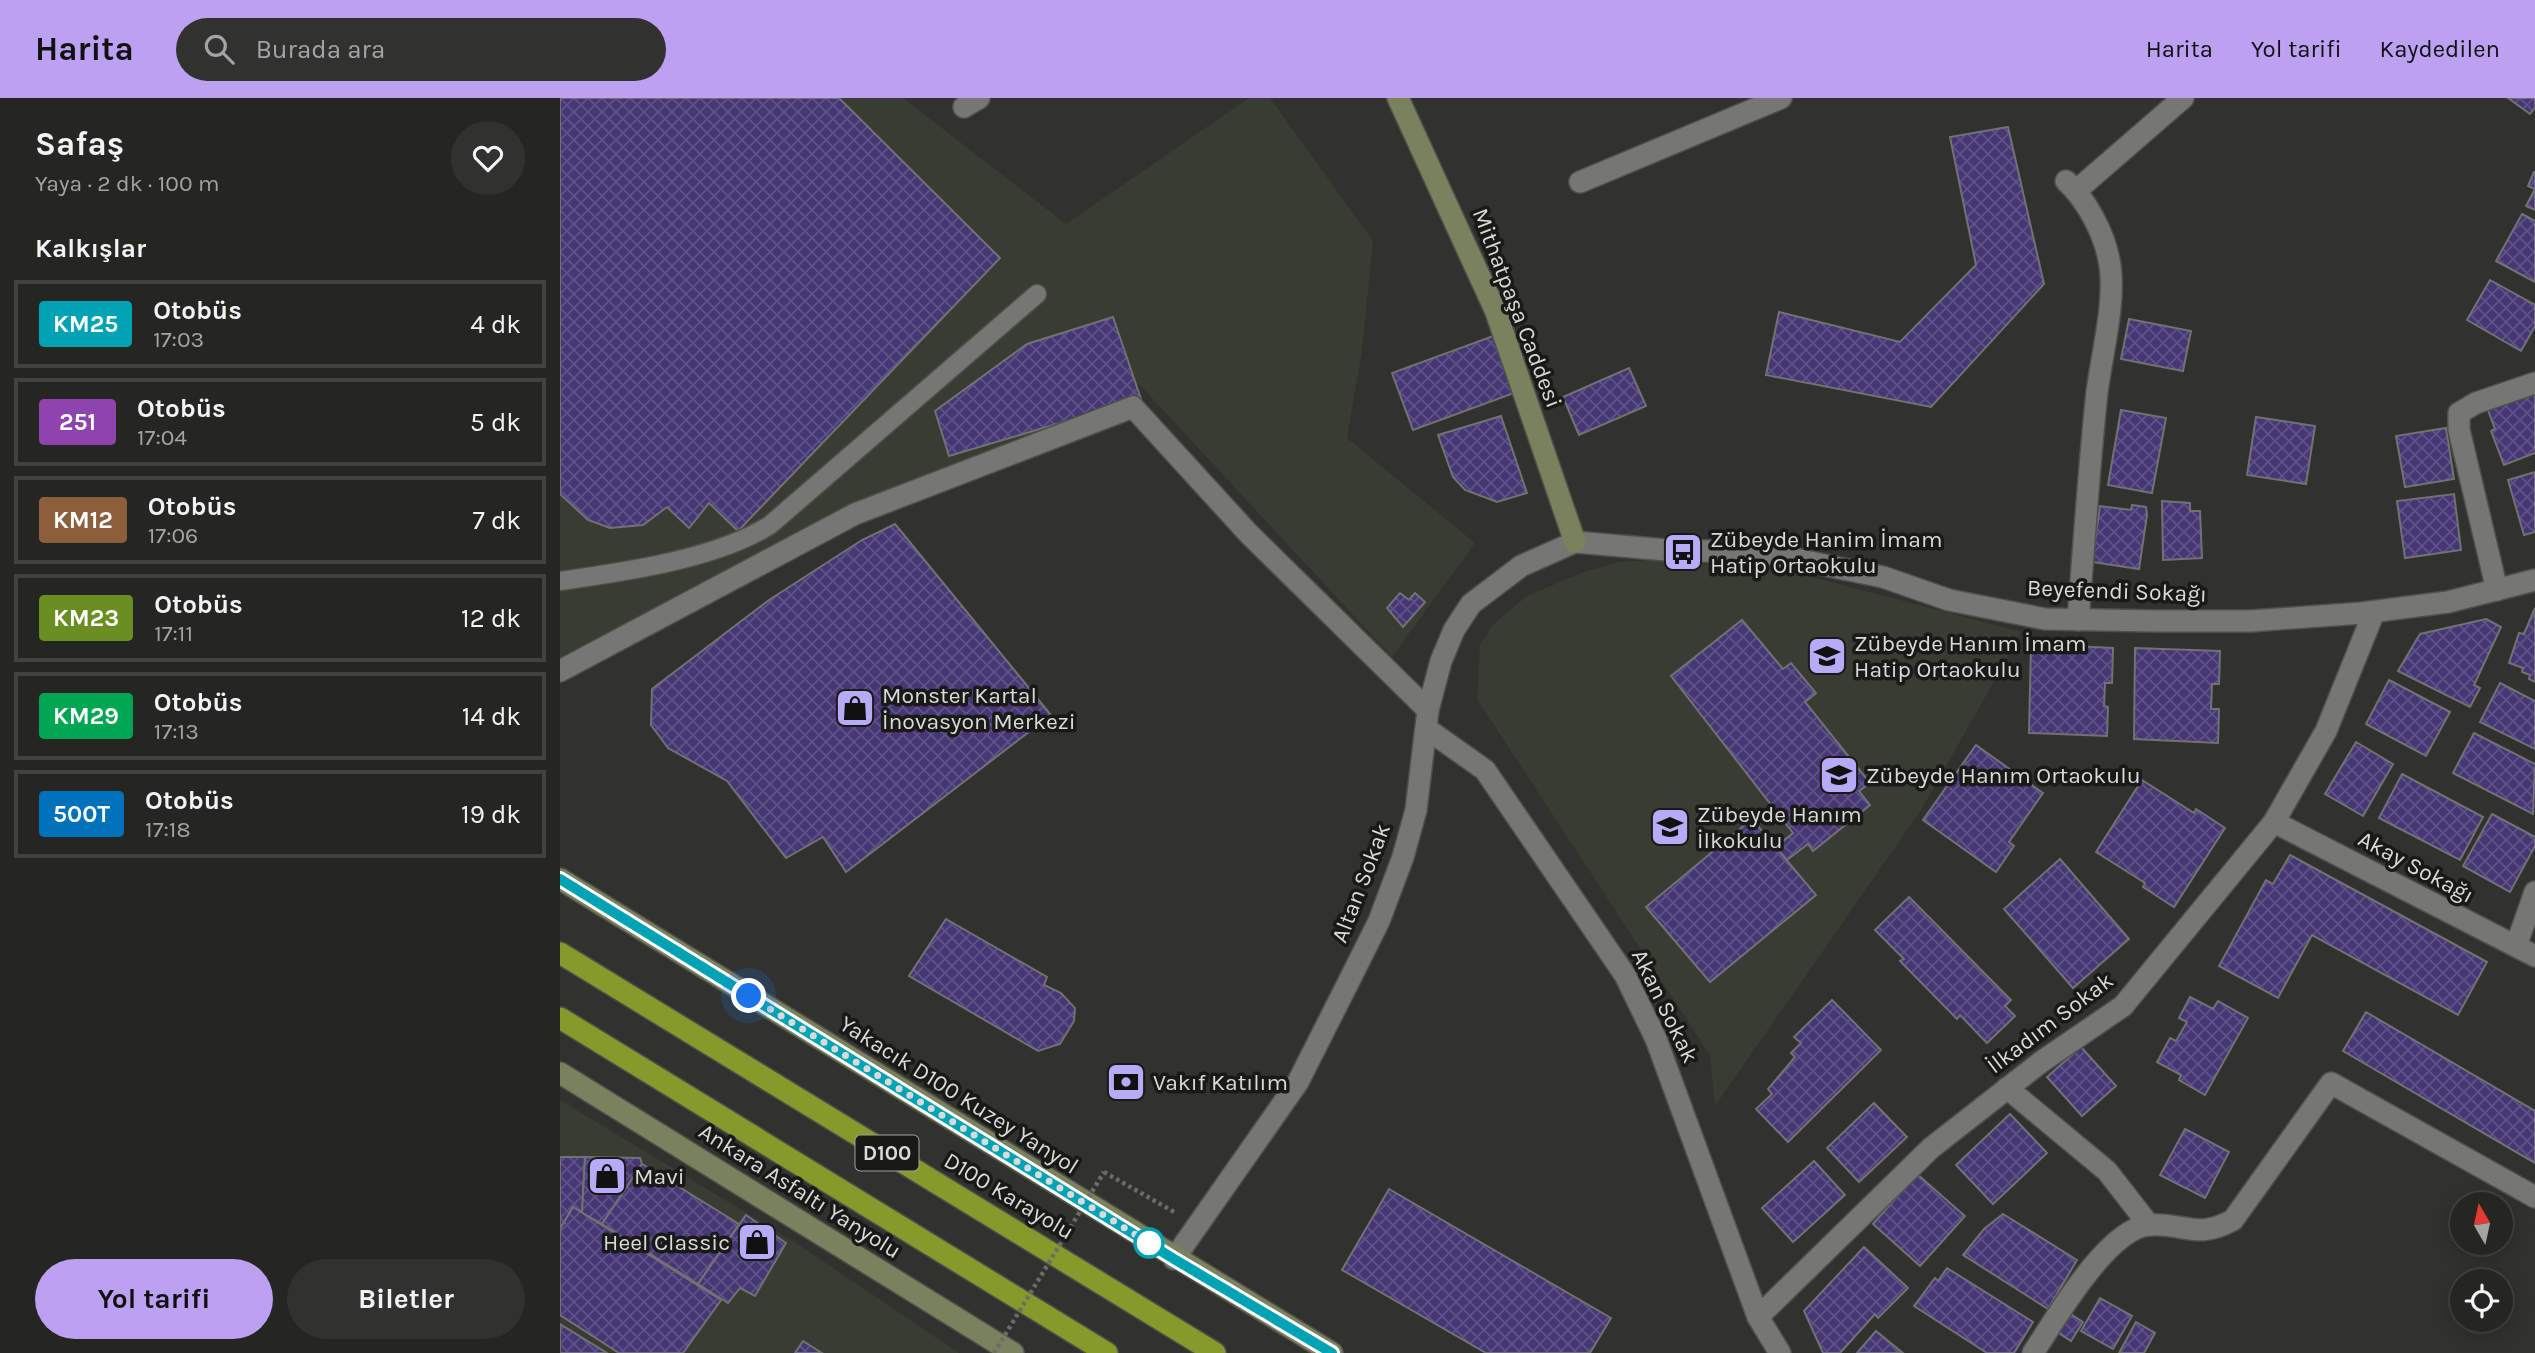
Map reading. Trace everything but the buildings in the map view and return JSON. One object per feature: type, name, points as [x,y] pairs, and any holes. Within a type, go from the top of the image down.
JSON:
[{"type":"highway","name":"D100 Karayolu","points":[[560,953],[1215,1353]]},
{"type":"highway","name":"D100","points":[[560,1018],[1107,1353]]},
{"type":"main road","name":"Mithatpaşa Caddesi","points":[[1398,98],[1496,313],[1575,542]]},
{"type":"main road","name":"Yakacık D100 Kuzey Yanyol","points":[[560,879],[1174,1259],[1332,1353]]},
{"type":"main road","name":"Ankara Asfaltı Yanyolu","points":[[560,1073],[1013,1353]]},
{"type":"street","points":[[2078,620],[2097,392],[2110,288],[2109,259],[2072,186],[2183,98]]},
{"type":"street","points":[[1580,182],[1777,99]]},
{"type":"street","points":[[2497,590],[2459,430],[2459,413],[2476,402],[2535,383]]},
{"type":"street","name":"Akan Sokak","points":[[560,671],[855,514],[1133,407],[1249,534],[1428,720],[1485,770],[1625,975],[1656,1039],[1758,1317],[1780,1353]]},
{"type":"street","name":"Beyefendi Sokağı","points":[[1575,542],[1678,551],[1756,551],[1883,577],[1949,600],[2045,619],[2251,621],[2374,612],[2448,602],[2535,580]]},
{"type":"street","name":"Altan Sokak","points":[[1174,1259],[1298,1082],[1379,920],[1416,810],[1419,768],[1428,720],[1441,661],[1454,631],[1471,604],[1521,566],[1575,542]]},
{"type":"street","name":"İlkadım Sokak","points":[[1758,1317],[1931,1148],[2007,1088],[2123,1006],[2274,822],[2326,731],[2374,612]]},
{"type":"street","name":"Akay Sokağı","points":[[2274,822],[2535,956]]},
{"type":"street","points":[[2516,946],[2535,892]]},
{"type":"street","points":[[2033,1353],[2076,1288],[2106,1252],[2131,1231],[2149,1225],[2197,1231],[2215,1230],[2233,1220],[2331,1083],[2535,1197]]},
{"type":"street","points":[[2007,1088],[2107,1171],[2149,1225]]},
{"type":"lane","points":[[560,582],[624,572],[747,540],[770,525],[1037,294]]},
{"type":"path","points":[[994,1353],[1104,1172],[1151,1199]]},
{"type":"shaded area","points":[[560,98],[903,98],[1066,224],[1249,98],[1270,98],[1373,241],[1362,351],[1347,438],[1475,543],[1392,657],[1139,384],[560,661]]},
{"type":"shaded area","points":[[1659,560],[1789,571],[2022,632],[1921,810],[1715,1106],[1710,1055],[1477,699],[1480,645],[1493,625],[1527,596],[1584,572],[1619,562]]},
{"type":"shaded area","points":[[560,1100],[796,1243],[959,1353],[560,1353]]},
{"type":"bus line","name":"KM25","points":[[560,879],[1174,1259],[1332,1353]]},
{"type":"place","name":"Zübeyde Hanim İmam Hati̇p Ortaokulu","points":[[1683,552]]},
{"type":"place","name":"Zübeyde Hanım İmam Hatip Ortaokulu","points":[[1827,656]]},
{"type":"place","name":"Monster Kartal İnovasyon Merkezi","points":[[855,708]]},
{"type":"place","name":"Zübeyde Hanım Ortaokulu","points":[[1839,775]]},
{"type":"place","name":"Zübeyde Hanım İlkokulu","points":[[1670,827]]},
{"type":"place","name":"Vakıf Katılım","points":[[1126,1082]]},
{"type":"place","name":"Mavi","points":[[607,1176]]},
{"type":"place","name":"Heel Classic","points":[[757,1242]]},
{"type":"route","points":[[749,996],[1149,1243]]}]
